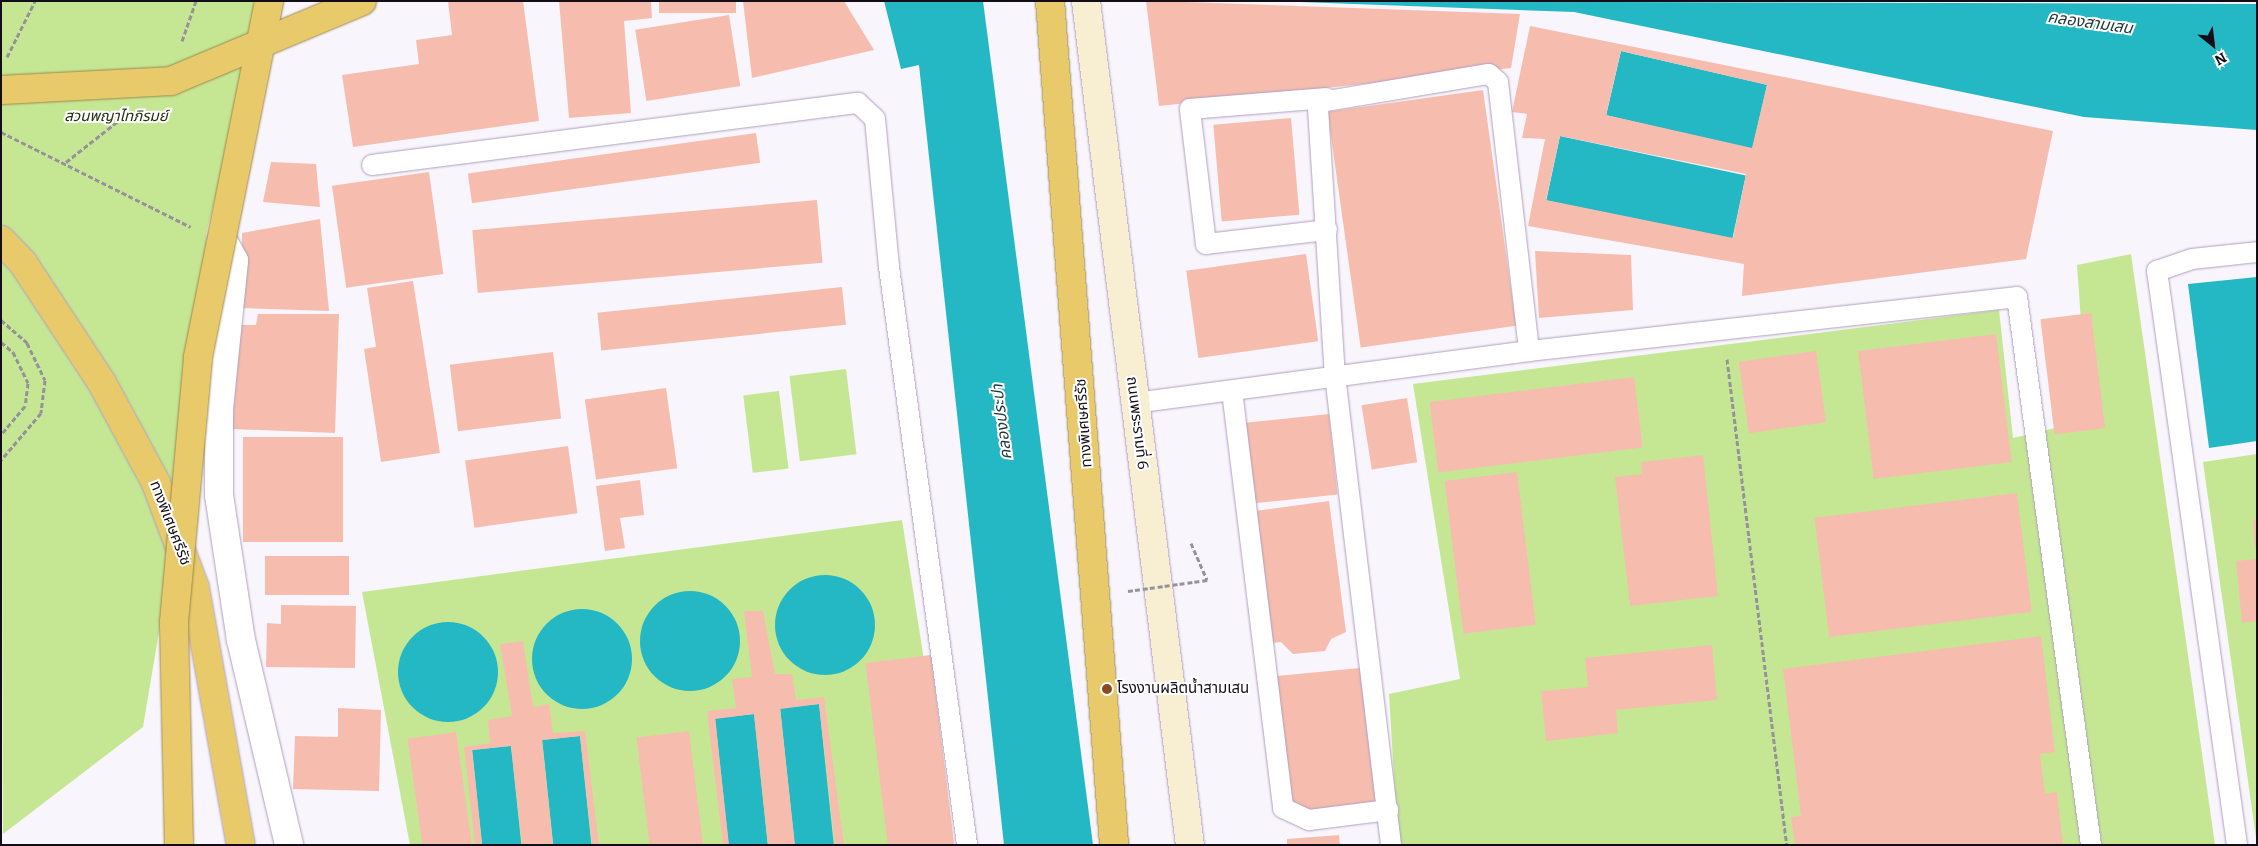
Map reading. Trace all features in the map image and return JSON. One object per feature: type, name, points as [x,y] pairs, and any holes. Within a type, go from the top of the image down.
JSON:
[{"type":"highway","points":[[178,845],[174,622],[198,357],[269,1]]},
{"type":"highway","points":[[1,90],[171,81],[362,1]]},
{"type":"highway","name":"ทางพิเศษศรีรัช","points":[[1050,1],[1114,845]]},
{"type":"highway","name":"ทางพิเศษศรีรัช","points":[[1,240],[23,263],[102,382],[156,483],[195,588],[241,845]]},
{"type":"main road","name":"ถนนพระรามที่ 6","points":[[1086,1],[1134,403],[1190,845]]},
{"type":"street","points":[[222,239],[234,261],[219,409],[219,495],[241,640],[288,845]]},
{"type":"lane","points":[[1327,230],[1206,244],[1190,110],[1327,98],[1489,74],[1498,82],[1529,351]]},
{"type":"lane","points":[[1327,98],[1318,108],[1335,378],[1391,845]]},
{"type":"lane","points":[[372,166],[858,103],[875,119],[889,267],[968,845]]},
{"type":"lane","points":[[2237,845],[2158,271],[2192,259],[2257,252]]},
{"type":"lane","points":[[1134,403],[1529,351],[2018,297],[2091,845]]},
{"type":"lane","points":[[1232,391],[1284,808],[1310,820],[1388,810]]},
{"type":"path","points":[[1,66],[35,1]]},
{"type":"path","points":[[1,132],[222,239]]},
{"type":"path","points":[[1,320],[27,343],[45,380],[41,413],[1,460]]},
{"type":"path","points":[[1724,330],[1787,845]]},
{"type":"path","points":[[1,342],[13,352],[28,382],[25,406],[1,435]]},
{"type":"path","points":[[1118,592],[1207,580],[1191,543]]},
{"type":"green space","name":"สวนพญาไทภิรมย์","points":[[1,1],[265,1],[206,234],[205,358],[143,727],[3,834]]},
{"type":"green space","points":[[2131,254],[2215,845],[1398,845],[1389,694],[1460,679],[1413,384],[1999,310],[2013,438],[2088,420],[2077,265]]},
{"type":"green space","points":[[846,369],[856,454],[800,461],[789,376]]},
{"type":"green space","points":[[779,391],[789,468],[753,473],[743,395]]},
{"type":"green space","points":[[2257,454],[2257,845],[2203,462]]},
{"type":"green space","points":[[902,520],[953,845],[410,845],[362,592]]},
{"type":"water","name":"คลองประปา","points":[[884,1],[983,1],[1093,845],[1004,845],[919,65],[901,69]]},
{"type":"water","name":"คลองสามเสน","points":[[1272,1],[2257,4],[2257,130],[2084,117],[1574,12]]},
{"type":"water","points":[[1621,51],[1767,85],[1752,149],[1606,115]]},
{"type":"water","points":[[1560,136],[1746,176],[1732,240],[1546,201]]},
{"type":"water","points":[[2257,277],[2257,441],[2209,448],[2188,284]]},
{"type":"water","points":[[825,575],[844,579],[860,590],[871,606],[875,625],[871,644],[860,660],[844,671],[825,675],[806,671],[790,660],[779,644],[775,625],[779,606],[790,590],[806,579]]},
{"type":"water","points":[[690,591],[709,595],[725,606],[736,622],[740,641],[736,660],[725,676],[709,687],[690,691],[671,687],[655,676],[644,660],[640,641],[644,622],[655,606],[671,595]]},
{"type":"water","points":[[582,609],[601,613],[617,624],[628,640],[632,659],[628,678],[617,694],[601,705],[582,709],[563,705],[547,694],[536,678],[532,659],[536,640],[547,624],[563,613]]},
{"type":"water","points":[[448,622],[467,626],[483,637],[494,653],[498,672],[494,691],[483,707],[467,718],[448,722],[429,718],[413,707],[402,691],[398,672],[402,653],[413,637],[429,626]]},
{"type":"water","points":[[819,704],[834,845],[795,845],[780,708]]},
{"type":"water","points":[[754,714],[768,845],[729,845],[715,718]]},
{"type":"water","points":[[580,736],[591,845],[553,845],[542,740]]},
{"type":"water","points":[[511,746],[521,845],[482,845],[472,750]]},
{"type":"building","points":[[448,1],[523,1],[539,121],[353,147],[342,75],[419,64],[416,40],[452,35]]},
{"type":"building","points":[[559,1],[651,1],[652,18],[624,21],[631,113],[569,118]]},
{"type":"building","points":[[659,1],[736,1],[736,13],[659,13]]},
{"type":"building","points":[[743,1],[844,1],[874,50],[752,78]]},
{"type":"building","points":[[1146,1],[1520,14],[1511,68],[1159,106]]},
{"type":"building","points":[[729,15],[740,86],[646,101],[635,30]]},
{"type":"building","points":[[1530,26],[2053,131],[2026,259],[1742,296],[1744,264],[1528,226],[1545,139],[1522,138],[1527,114],[1512,112]],"holes":[[[1621,51],[1767,85],[1752,148],[1606,115]],[[1560,136],[1746,174],[1733,238],[1546,200]]]},
{"type":"building","points":[[1483,90],[1516,326],[1361,348],[1328,112]]},
{"type":"building","points":[[1291,118],[1299,215],[1222,221],[1213,125]]},
{"type":"building","points":[[756,133],[760,163],[472,203],[468,173]]},
{"type":"building","points":[[271,162],[316,164],[320,207],[263,202]]},
{"type":"building","points":[[429,172],[443,274],[346,288],[332,186]]},
{"type":"building","points":[[817,200],[822,263],[478,293],[472,230]]},
{"type":"building","points":[[320,219],[329,311],[242,308],[242,233]]},
{"type":"building","points":[[1535,251],[1631,255],[1633,310],[1539,318]]},
{"type":"building","points":[[1306,254],[1318,341],[1198,358],[1186,271]]},
{"type":"building","points":[[413,281],[440,453],[381,462],[364,349],[376,347],[367,288]]},
{"type":"building","points":[[842,287],[846,325],[601,351],[597,313]]},
{"type":"building","points":[[2091,313],[2105,428],[2055,434],[2040,319]]},
{"type":"building","points":[[258,314],[339,314],[335,433],[232,429],[241,325],[256,325]]},
{"type":"building","points":[[1996,334],[2012,462],[1874,479],[1858,351]]},
{"type":"building","points":[[1816,351],[1826,422],[1749,433],[1739,362]]},
{"type":"building","points":[[553,352],[561,419],[458,431],[450,365]]},
{"type":"building","points":[[1634,377],[1643,447],[1438,473],[1430,402]]},
{"type":"building","points":[[666,388],[677,468],[596,480],[585,399]]},
{"type":"building","points":[[1407,398],[1417,462],[1372,469],[1362,405]]},
{"type":"building","points":[[1329,414],[1337,495],[1254,503],[1245,423]]},
{"type":"building","points":[[243,437],[343,437],[343,542],[243,542]]},
{"type":"building","points":[[568,446],[577,513],[474,528],[465,460]]},
{"type":"building","points":[[1703,455],[1718,596],[1630,606],[1615,477],[1642,474],[1641,462]]},
{"type":"building","points":[[1517,472],[1536,625],[1463,634],[1445,481]]},
{"type":"building","points":[[640,480],[644,515],[620,518],[625,548],[605,551],[596,486]]},
{"type":"building","points":[[2017,493],[2032,612],[1829,637],[1815,518]]},
{"type":"building","points":[[1329,501],[1346,632],[1331,639],[1325,651],[1293,654],[1281,642],[1273,643],[1255,511]]},
{"type":"building","points":[[2257,519],[2257,548],[2255,548],[2253,520]]},
{"type":"building","points":[[265,556],[349,556],[349,595],[265,595]]},
{"type":"building","points":[[2257,559],[2257,621],[2242,623],[2236,561]]},
{"type":"building","points":[[281,605],[356,606],[355,668],[266,667],[267,623],[281,624]]},
{"type":"building","points":[[744,611],[763,611],[775,674],[792,674],[796,700],[824,697],[844,845],[835,845],[819,704],[780,709],[795,845],[768,845],[754,714],[715,719],[729,845],[723,845],[707,711],[736,708],[732,679],[752,677]]},
{"type":"building","points":[[2041,636],[2055,752],[2040,754],[2045,794],[2057,792],[2063,845],[1795,845],[1791,817],[1801,816],[1783,669]]},
{"type":"building","points":[[523,641],[533,707],[549,704],[553,733],[585,731],[599,845],[592,845],[580,736],[542,740],[553,845],[522,845],[511,746],[472,750],[482,845],[475,845],[464,747],[490,743],[488,720],[512,716],[500,644]]},
{"type":"building","points":[[1712,645],[1717,700],[1616,710],[1618,733],[1546,741],[1541,691],[1588,687],[1585,658]]},
{"type":"building","points":[[931,655],[954,845],[888,845],[865,663]]},
{"type":"building","points":[[1360,668],[1378,801],[1308,812],[1288,802],[1277,676]]},
{"type":"building","points":[[338,708],[381,710],[379,791],[293,789],[295,736],[338,737]]},
{"type":"building","points":[[689,731],[703,845],[650,845],[636,737]]},
{"type":"building","points":[[456,732],[472,845],[422,845],[407,739]]},
{"type":"building","points":[[1339,835],[1340,845],[1287,845],[1287,839]]},
{"type":"place","name":"โรงงานผลิตน้ำสามเสน","points":[[1107,689]]}]
